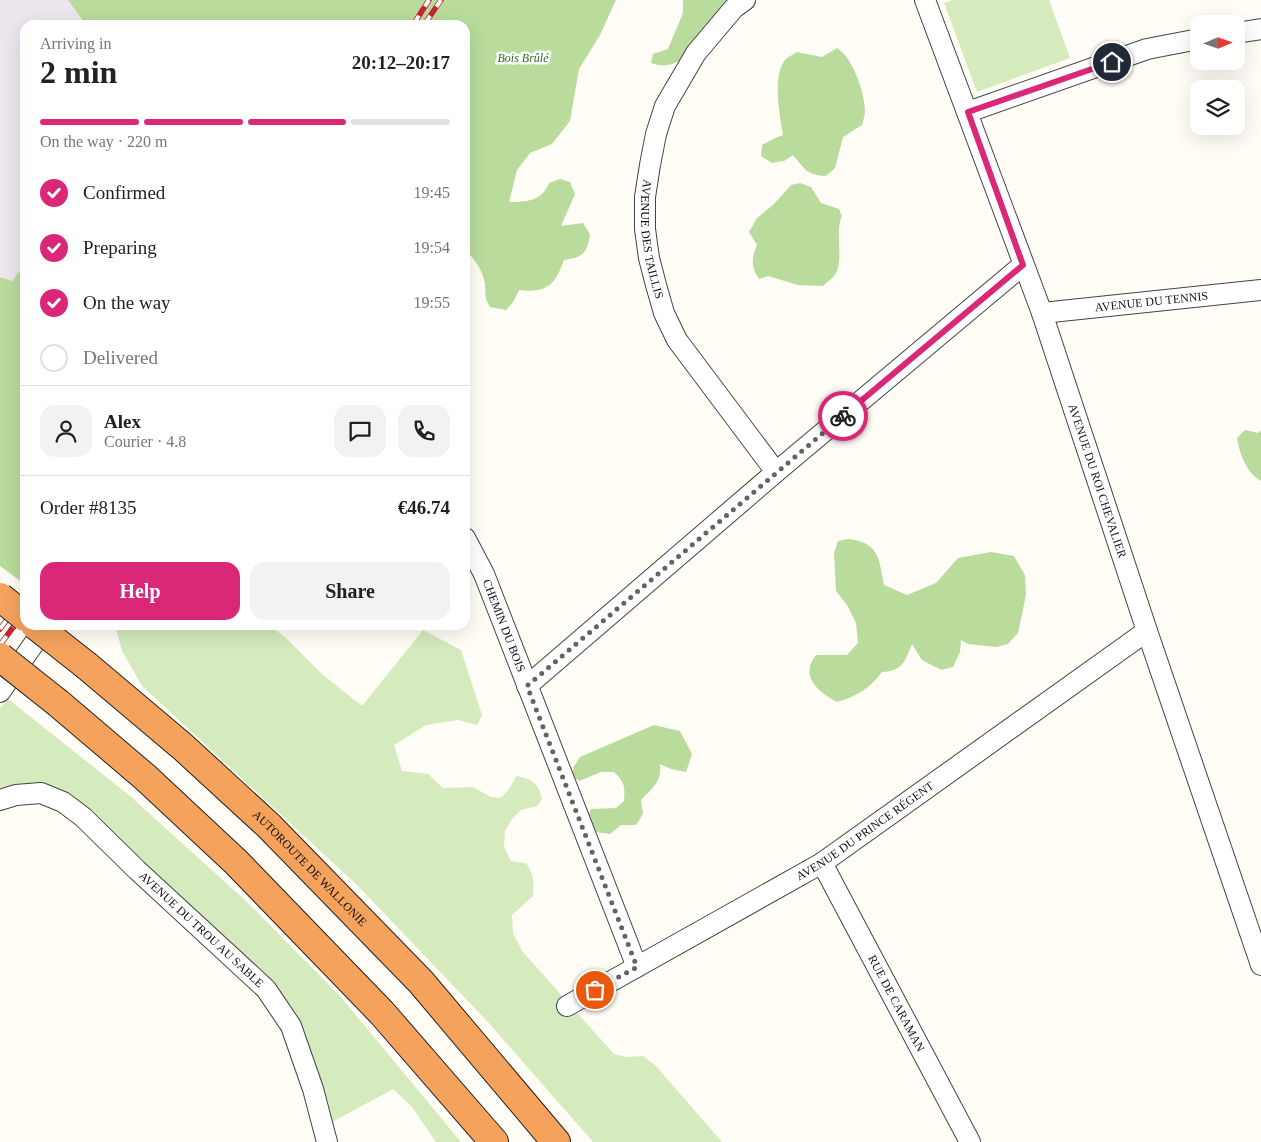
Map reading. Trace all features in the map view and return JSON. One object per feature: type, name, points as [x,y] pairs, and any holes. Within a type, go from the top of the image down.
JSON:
[{"type":"highway","points":[[0,597],[20,613]]},
{"type":"highway","name":"AUTOROUTE DE WALLONIE","points":[[41,630],[87,666],[183,748],[269,826],[421,982],[556,1142]]},
{"type":"highway","points":[[0,657],[58,702],[145,777],[236,862],[382,1013],[494,1142]]},
{"type":"street","name":"AVENUE DES TAILLIS","points":[[745,0],[734,8],[696,53],[665,106],[656,134],[650,165],[645,197],[645,229],[650,258],[664,313],[677,340],[776,472]]},
{"type":"street","name":"AVENUE DU ROI CHEVALIER","points":[[926,0],[1042,313],[1147,631],[1261,964]]},
{"type":"street","points":[[1245,31],[1261,28]]},
{"type":"street","points":[[968,112],[1148,49],[1190,41]]},
{"type":"street","points":[[527,686],[776,472],[1023,265]]},
{"type":"street","name":"AVENUE DU TENNIS","points":[[1042,313],[1261,290]]},
{"type":"street","name":"CHEMIN DU BOIS","points":[[470,547],[484,574],[637,967]]},
{"type":"street","points":[[0,692],[43,630]]},
{"type":"street","name":"AVENUE DU PRINCE RÉGENT","points":[[567,1006],[822,864],[1147,631]]},
{"type":"street","name":"AVENUE DU TROU AU SABLE","points":[[0,800],[16,794],[40,793],[63,802],[83,817],[137,870],[266,989],[291,1026],[313,1089],[327,1142]]},
{"type":"street","name":"RUE DE CARAMAN","points":[[822,864],[970,1142]]},
{"type":"shaded area","points":[[0,0],[68,0],[82,20],[20,20],[20,271],[12,281],[0,277]]},
{"type":"green space","name":"Bois Brûlé","points":[[68,0],[616,0],[600,35],[579,69],[570,121],[552,144],[530,153],[517,170],[509,202],[522,202],[538,197],[549,183],[560,179],[570,182],[575,194],[561,226],[583,223],[590,234],[587,246],[580,256],[564,260],[557,276],[548,286],[536,290],[519,290],[514,301],[506,310],[490,307],[486,298],[482,274],[470,256],[470,20],[82,20]]},
{"type":"green space","points":[[683,0],[730,0],[681,60],[674,64],[666,65],[651,63],[653,54],[668,49],[683,13]]},
{"type":"green space","points":[[953,0],[1049,0],[1070,58],[977,92],[944,3]]},
{"type":"green space","points":[[837,48],[853,67],[860,85],[865,110],[862,125],[843,137],[835,168],[826,176],[810,173],[803,168],[793,155],[784,161],[772,163],[761,156],[762,145],[783,135],[778,95],[779,73],[782,65],[787,58],[797,52],[822,57]]},
{"type":"green space","points":[[800,183],[811,187],[821,203],[839,209],[842,216],[839,228],[839,265],[833,277],[823,286],[798,285],[768,276],[759,279],[753,267],[757,245],[749,232],[757,218],[774,204],[791,185]]},
{"type":"green space","points":[[20,271],[20,581],[0,566],[0,277],[12,281]]},
{"type":"green space","points":[[1245,430],[1258,433],[1261,430],[1261,481],[1251,473],[1244,463],[1240,451],[1237,438]]},
{"type":"green space","points":[[848,539],[866,544],[872,548],[879,560],[884,585],[907,595],[936,583],[958,558],[991,552],[1014,556],[1025,575],[1026,595],[1018,633],[1008,644],[996,647],[968,644],[961,640],[960,652],[953,667],[941,670],[922,660],[912,644],[905,660],[899,667],[895,670],[882,672],[862,691],[837,702],[823,693],[813,683],[809,670],[816,655],[847,655],[858,643],[856,623],[847,605],[836,591],[834,553],[838,541]]},
{"type":"green space","points":[[116,630],[276,630],[322,674],[362,706],[423,630],[461,650],[482,715],[477,725],[458,720],[426,725],[394,745],[402,771],[428,774],[443,788],[473,787],[491,797],[501,798],[510,788],[516,776],[526,778],[534,783],[539,789],[542,799],[537,806],[521,810],[512,819],[505,831],[504,847],[511,861],[526,863],[533,879],[533,896],[512,915],[513,933],[522,951],[614,1054],[626,1057],[643,1056],[655,1065],[722,1142],[593,1142],[487,1021],[358,886],[142,686],[122,651]]},
{"type":"green space","points":[[8,699],[130,796],[246,901],[340,996],[461,1142],[436,1142],[412,1107],[393,1089],[323,1127],[291,1027],[63,802],[0,800],[0,708]]},
{"type":"green space","points":[[654,725],[680,731],[692,754],[686,772],[671,769],[660,764],[658,780],[641,800],[643,814],[636,825],[621,825],[610,834],[596,832],[588,815],[591,809],[616,808],[624,801],[624,785],[614,772],[601,772],[579,781],[573,776],[573,768],[580,757]]},
{"type":"railway","points":[[416,20],[429,0]]},
{"type":"railway","points":[[427,20],[441,0]]},
{"type":"railway","points":[[0,629],[20,602]]},
{"type":"railway","points":[[0,645],[20,618]]},
{"type":"way so far","points":[[595,990],[637,967],[527,686],[843,416]]},
{"type":"route","points":[[843,416],[1023,265],[968,112],[1112,62]]}]
